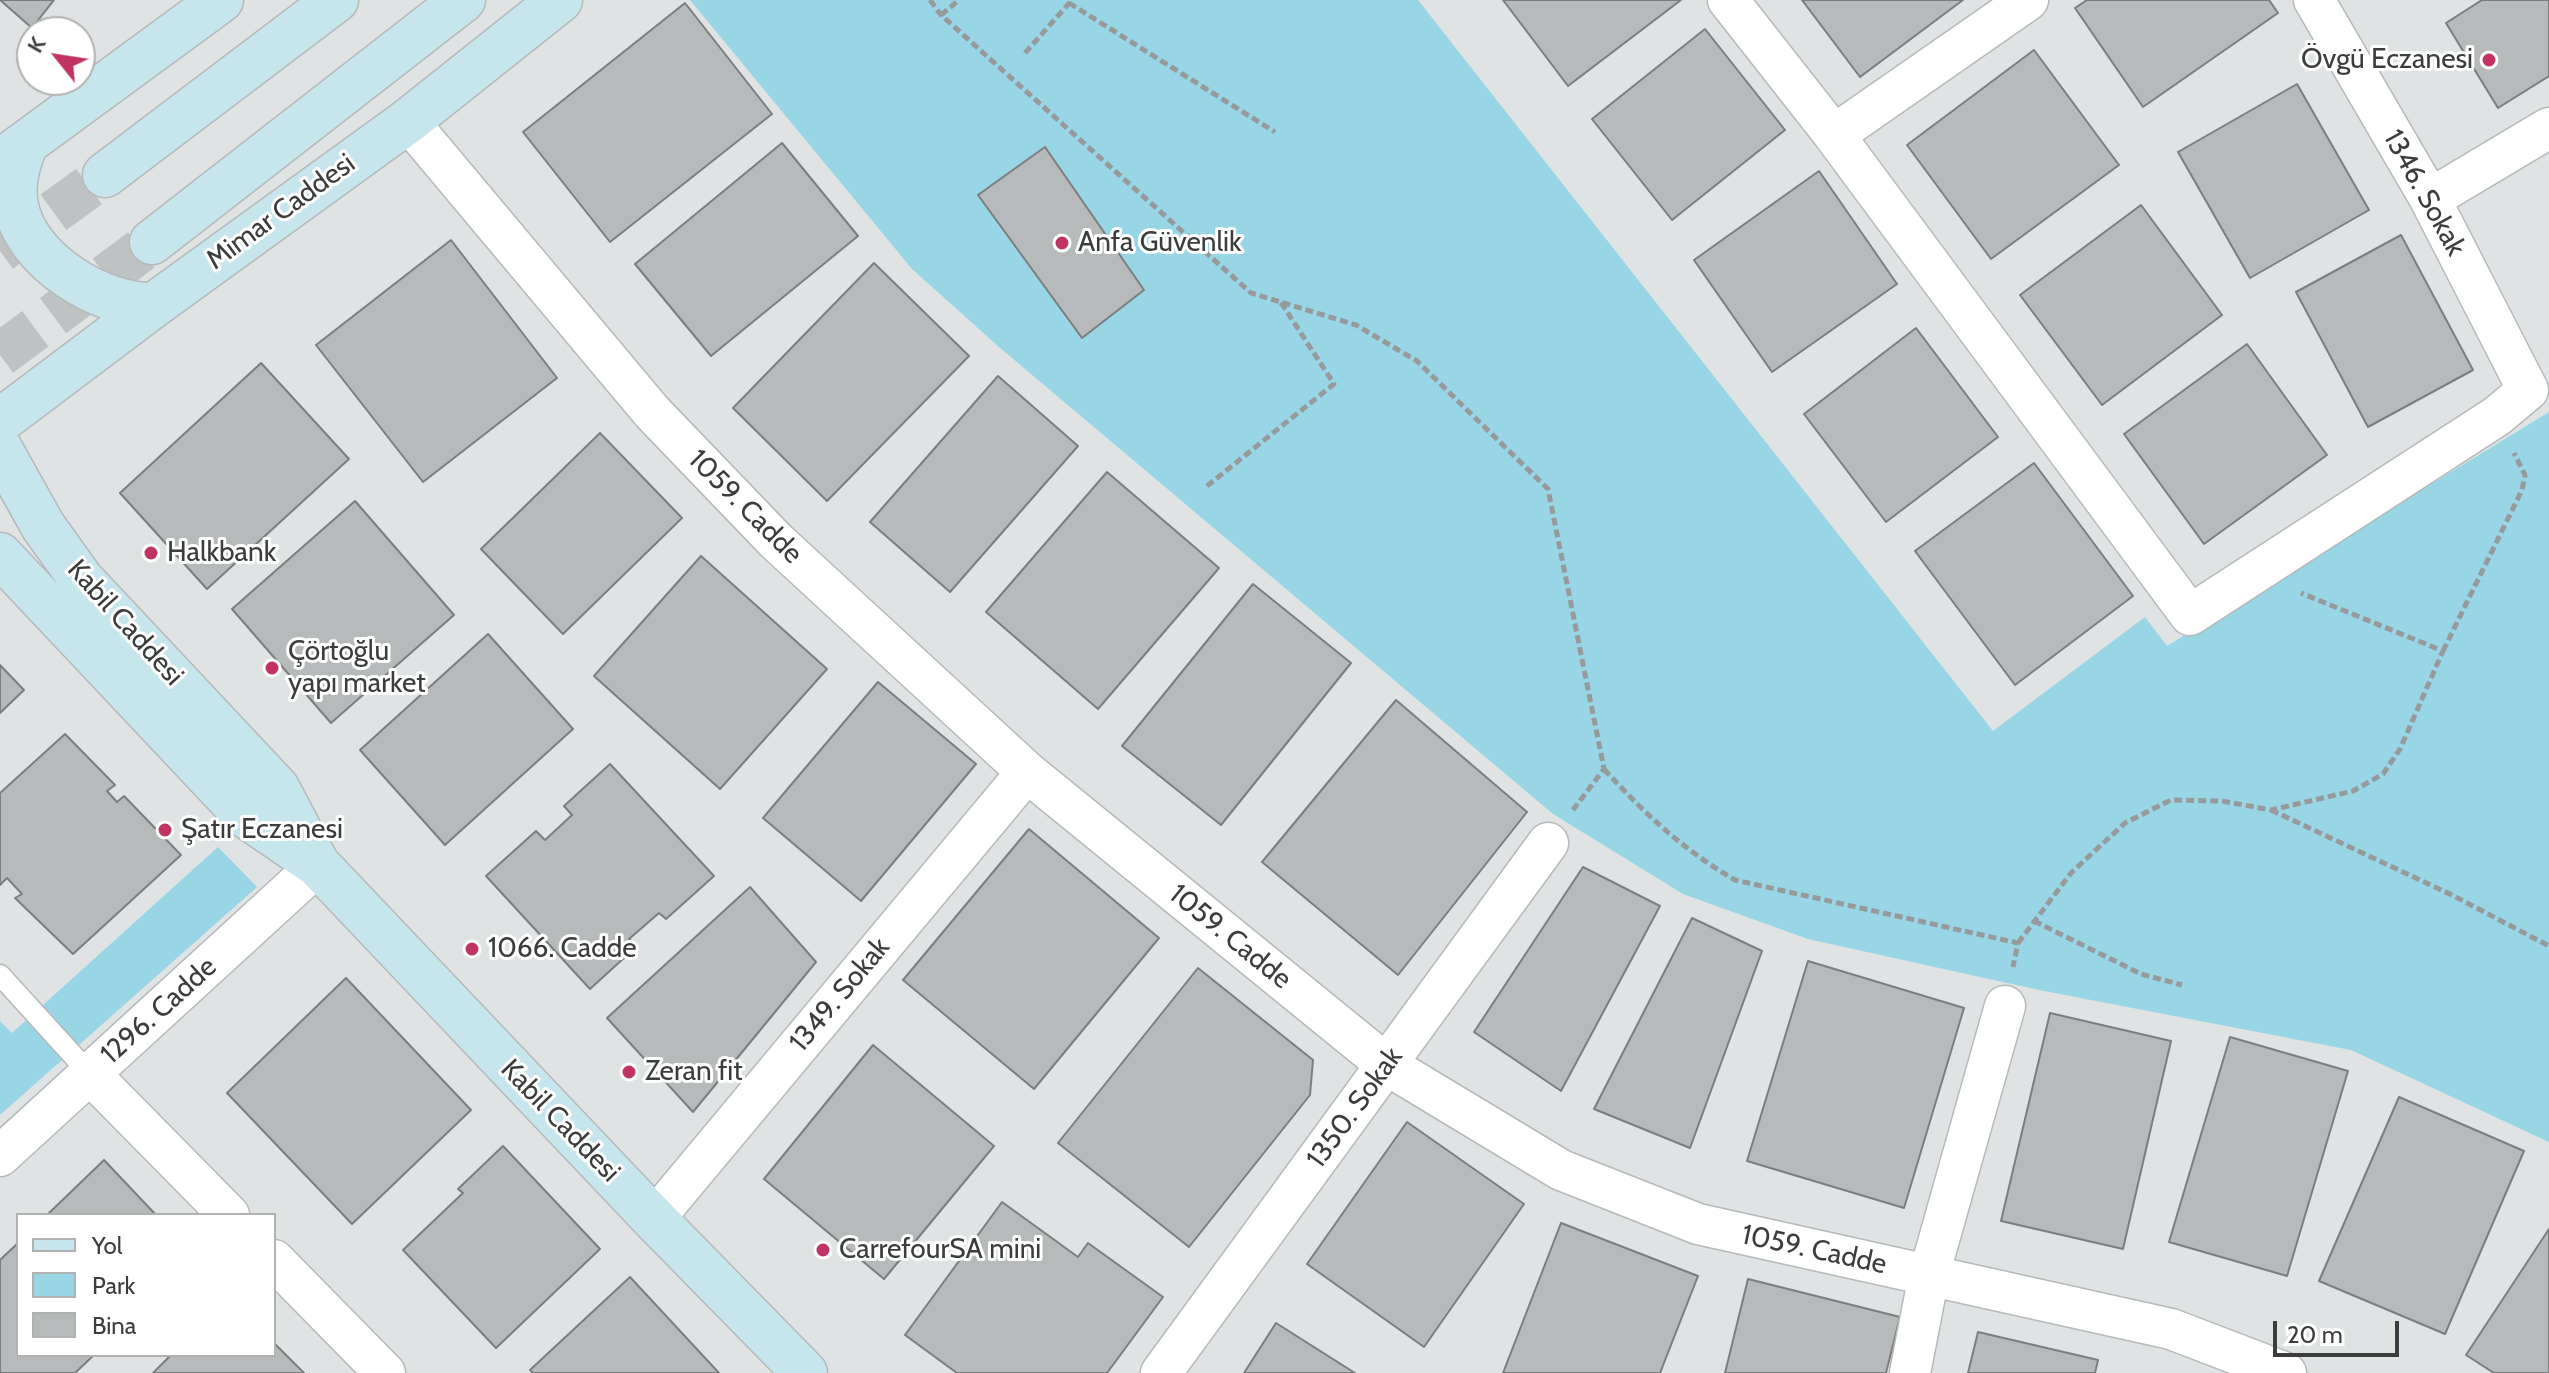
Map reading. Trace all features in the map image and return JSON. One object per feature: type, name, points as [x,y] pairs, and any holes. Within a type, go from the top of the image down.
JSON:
[{"type":"main road","points":[[154,305],[124,303],[94,291],[45,257],[20,222],[13,154],[221,0]]},
{"type":"main road","points":[[105,175],[336,0]]},
{"type":"main road","name":"Mimar Caddesi","points":[[152,242],[463,0]]},
{"type":"main road","name":"Mimar Caddesi","points":[[0,421],[408,121],[560,0]]},
{"type":"main road","name":"Kabil Caddesi","points":[[0,449],[43,526],[81,579],[277,788],[318,865]]},
{"type":"main road","name":"Kabil Caddesi","points":[[0,555],[245,815],[318,865],[654,1219],[805,1373]]},
{"type":"street","points":[[1728,0],[1834,135],[2190,615],[2497,416]]},
{"type":"street","points":[[1834,135],[2028,0]]},
{"type":"street","name":"1346. Sokak","points":[[2314,0],[2430,199],[2528,390],[2497,416]]},
{"type":"street","name":"1059. Cadde","points":[[408,121],[652,412],[776,541],[1027,772],[1387,1065],[1561,1170],[1698,1224],[2171,1329],[2286,1373]]},
{"type":"street","points":[[2430,199],[2549,128]]},
{"type":"street","name":"1349. Sokak","points":[[654,1219],[1027,772]]},
{"type":"street","name":"1350. Sokak","points":[[1161,1373],[1548,843]]},
{"type":"street","name":"1296. Cadde","points":[[0,1156],[318,865]]},
{"type":"street","points":[[1910,1373],[1929,1275],[2005,1006]]},
{"type":"street","points":[[90,1074],[227,1213]]},
{"type":"street","points":[[276,1262],[385,1373]]},
{"type":"lane","points":[[0,975],[90,1074]]},
{"type":"path","points":[[930,0],[941,15],[1251,293],[1356,325],[1417,361],[1548,489],[1604,769],[1647,816],[1698,858],[1735,880],[2018,943]]},
{"type":"path","points":[[941,15],[959,0]]},
{"type":"path","points":[[1025,53],[1070,1],[1275,132]]},
{"type":"path","points":[[1207,486],[1334,384],[1279,301]]},
{"type":"path","points":[[2271,810],[2353,791],[2383,774],[2400,749],[2443,651],[2522,490],[2525,475],[2497,416]]},
{"type":"path","points":[[2253,574],[2443,651]]},
{"type":"path","points":[[1548,843],[1604,769]]},
{"type":"path","points":[[2005,1006],[2018,943],[2071,873],[2125,823],[2171,800],[2222,801],[2271,810],[2452,895],[2549,946]]},
{"type":"path","points":[[2034,921],[2141,974],[2182,985]]},
{"type":"green space","points":[[690,0],[1418,0],[1993,731],[2145,617],[2167,646],[2549,412],[2549,1142],[2351,1050],[2039,990],[1808,939],[1683,894],[1553,814],[999,347],[912,269]]},
{"type":"green space","points":[[218,847],[257,887],[0,1115],[0,1021],[12,1033]]},
{"type":"building","points":[[0,0],[54,0],[41,16],[18,16]]},
{"type":"building","points":[[1503,0],[1681,0],[1568,86]]},
{"type":"building","points":[[1802,0],[1963,0],[1860,77]]},
{"type":"building","points":[[2087,0],[2269,0],[2278,13],[2143,107],[2075,8]]},
{"type":"building","points":[[2482,0],[2549,0],[2549,76],[2498,108],[2446,23]]},
{"type":"building","points":[[685,3],[772,114],[610,242],[523,132]]},
{"type":"building","points":[[1705,29],[1785,130],[1672,220],[1592,119]]},
{"type":"building","points":[[2034,50],[2119,165],[1991,259],[1907,145]]},
{"type":"building","points":[[2297,84],[2369,210],[2250,278],[2178,152]]},
{"type":"building","points":[[782,143],[858,236],[711,356],[635,264]]},
{"type":"building","name":"Anfa Güvenlik","points":[[1045,147],[1144,290],[1082,338],[978,195]]},
{"type":"building","points":[[1819,171],[1897,284],[1772,372],[1694,260]]},
{"type":"building","points":[[2141,205],[2222,315],[2102,405],[2020,295]]},
{"type":"building","points":[[2401,235],[2473,370],[2368,427],[2296,292]]},
{"type":"building","points":[[451,240],[557,378],[423,482],[316,345]]},
{"type":"building","points":[[874,263],[969,356],[827,501],[733,408]]},
{"type":"building","points":[[1916,328],[1998,437],[1886,522],[1804,414]]},
{"type":"building","points":[[2247,344],[2327,455],[2204,544],[2124,434]]},
{"type":"building","points":[[261,363],[349,459],[207,589],[120,493]]},
{"type":"building","points":[[998,376],[1078,446],[950,592],[870,522]]},
{"type":"building","points":[[600,433],[682,518],[563,634],[481,549]]},
{"type":"building","points":[[2034,463],[2133,596],[2015,685],[1915,551]]},
{"type":"building","points":[[1107,472],[1219,568],[1098,709],[986,612]]},
{"type":"building","points":[[355,501],[454,615],[331,723],[232,609]]},
{"type":"building","points":[[701,556],[827,669],[720,789],[594,676]]},
{"type":"building","points":[[1253,584],[1351,663],[1221,825],[1122,746]]},
{"type":"building","points":[[488,634],[573,729],[445,845],[360,750]]},
{"type":"building","points":[[0,665],[24,690],[0,713]]},
{"type":"building","points":[[878,682],[976,764],[861,901],[763,818]]},
{"type":"building","points":[[1396,700],[1527,812],[1398,975],[1262,862]]},
{"type":"building","points":[[65,734],[115,785],[107,791],[117,802],[124,796],[181,855],[73,954],[15,898],[22,894],[7,878],[0,885],[0,793]]},
{"type":"building","points":[[610,764],[714,876],[666,919],[659,913],[629,939],[636,947],[590,989],[486,876],[536,831],[545,840],[572,815],[564,806]]},
{"type":"building","points":[[1029,829],[1159,938],[1034,1089],[903,980]]},
{"type":"building","points":[[1583,867],[1660,906],[1561,1091],[1474,1032]]},
{"type":"building","points":[[750,887],[816,962],[693,1112],[607,1018]]},
{"type":"building","points":[[1692,918],[1762,951],[1690,1148],[1594,1109]]},
{"type":"building","points":[[1808,961],[1964,1008],[1904,1208],[1747,1161]]},
{"type":"building","points":[[1198,968],[1313,1060],[1310,1095],[1189,1247],[1058,1143]]},
{"type":"building","points":[[346,978],[471,1110],[352,1224],[227,1093]]},
{"type":"building","points":[[2050,1013],[2171,1041],[2123,1249],[2001,1221]]},
{"type":"building","points":[[2230,1037],[2348,1071],[2287,1276],[2169,1242]]},
{"type":"building","points":[[873,1045],[994,1146],[884,1279],[764,1179]]},
{"type":"building","points":[[2399,1097],[2524,1151],[2445,1334],[2319,1281]]},
{"type":"building","points":[[1407,1122],[1524,1204],[1424,1347],[1307,1264]]},
{"type":"building","points":[[503,1146],[600,1249],[496,1348],[403,1250],[463,1193],[458,1189]]},
{"type":"building","points":[[104,1160],[154,1213],[49,1213]]},
{"type":"building","points":[[1002,1202],[1078,1257],[1088,1243],[1163,1297],[1107,1373],[957,1373],[905,1335]]},
{"type":"building","points":[[1561,1223],[1698,1276],[1660,1373],[1503,1373]]},
{"type":"building","points":[[2549,1229],[2549,1373],[2494,1373],[2466,1355]]},
{"type":"building","points":[[16,1245],[16,1357],[92,1357],[75,1373],[0,1373],[0,1260]]},
{"type":"building","points":[[630,1277],[719,1373],[533,1373],[530,1370]]},
{"type":"building","points":[[1748,1279],[1900,1317],[1886,1373],[1725,1373]]},
{"type":"building","points":[[1276,1323],[1355,1373],[1244,1373]]},
{"type":"building","points":[[1978,1332],[2098,1360],[2095,1373],[1968,1373]]},
{"type":"building","points":[[276,1345],[304,1373],[153,1373],[169,1357],[276,1357]]},
{"type":"tunnel","points":[[0,251],[105,175]]},
{"type":"tunnel","points":[[0,355],[152,242]]},
{"type":"place","name":"Övgü Eczanesi","points":[[2489,60]]},
{"type":"place","name":"Anfa Güvenlik","points":[[1062,243]]},
{"type":"place","name":"Halkbank","points":[[151,553]]},
{"type":"place","name":"Çörtoğlu yapı market","points":[[272,668]]},
{"type":"place","name":"Şatır Eczanesi","points":[[165,830]]},
{"type":"place","name":"1066. Cadde","points":[[472,949]]},
{"type":"place","name":"Zeran fit","points":[[629,1072]]},
{"type":"place","name":"CarrefourSA mini","points":[[823,1250]]}]
